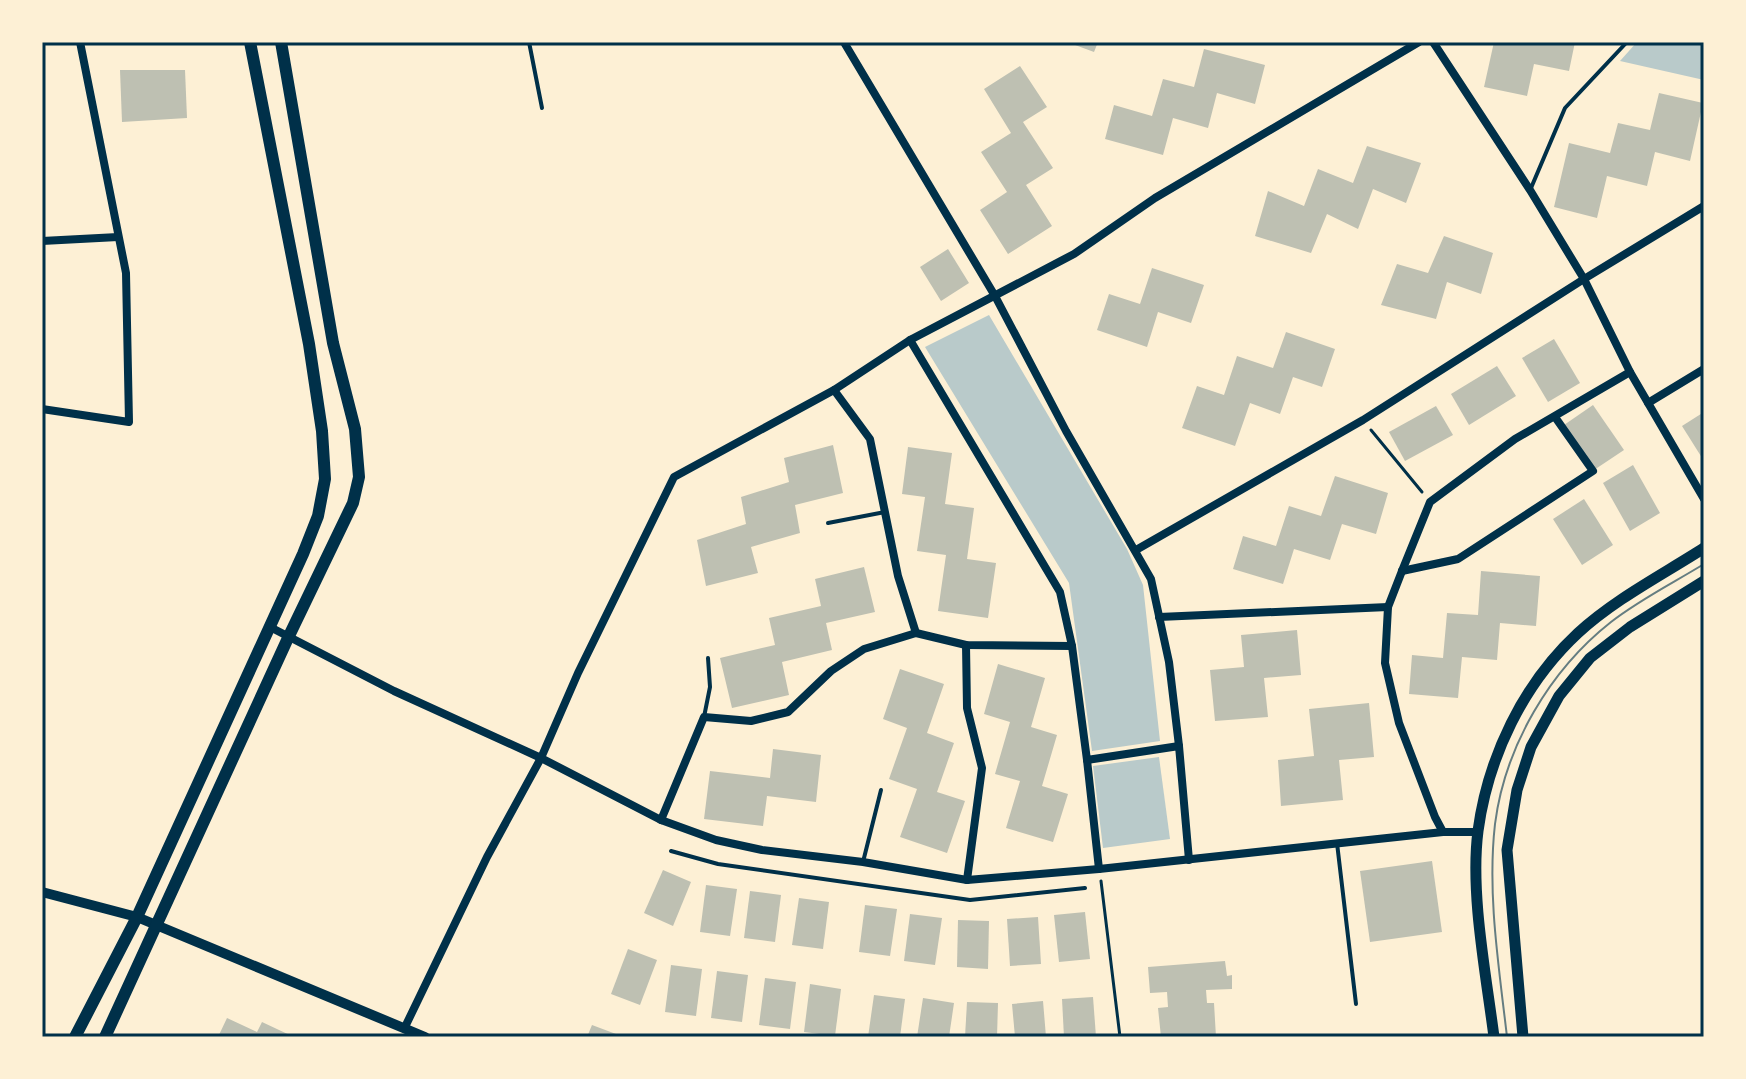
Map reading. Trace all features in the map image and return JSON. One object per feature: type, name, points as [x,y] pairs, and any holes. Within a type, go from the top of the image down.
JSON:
[{"type":"main road","points":[[75,1037],[137,917],[270,627],[318,516],[325,479],[322,431],[309,344],[250,42]]},
{"type":"main road","points":[[105,1037],[353,503],[359,477],[355,429],[333,343],[281,42]]},
{"type":"main road","points":[[1494,1037],[1477,895],[1478,832],[1491,775],[1514,714],[1543,669],[1579,632],[1704,548]]},
{"type":"main road","points":[[1523,1037],[1507,850],[1517,790],[1531,747],[1559,696],[1590,658],[1630,627],[1704,581]]},
{"type":"street","points":[[42,409],[129,422],[126,273],[80,42]]},
{"type":"street","points":[[405,1027],[487,857],[541,758],[578,673],[674,477],[834,390],[910,340],[1074,254],[1155,198],[1419,42]]},
{"type":"street","points":[[1433,42],[1584,279],[1630,372],[1704,499]]},
{"type":"street","points":[[845,43],[995,296],[1066,431],[1151,579],[1169,662],[1189,860]]},
{"type":"street","points":[[1136,550],[1363,420],[1704,206]]},
{"type":"street","points":[[42,241],[118,237]]},
{"type":"street","points":[[910,340],[1060,592],[1072,646],[1099,869]]},
{"type":"street","points":[[1648,403],[1704,369]]},
{"type":"street","points":[[1443,832],[1395,708],[1385,663],[1388,607],[1430,502],[1515,439],[1630,372]]},
{"type":"street","points":[[834,390],[870,439],[898,576],[916,633]]},
{"type":"street","points":[[1402,571],[1458,559],[1593,471],[1555,417]]},
{"type":"street","points":[[1159,617],[1388,607]]},
{"type":"street","points":[[270,627],[394,691],[541,758],[661,820],[716,840],[762,850],[863,862],[967,880],[1443,832],[1478,832]]},
{"type":"street","points":[[661,820],[704,717],[751,721],[788,712],[831,671],[864,649],[916,633],[966,645],[1072,646]]},
{"type":"street","points":[[966,645],[967,708],[982,768],[967,880]]},
{"type":"street","points":[[1087,760],[1179,746]]},
{"type":"street","points":[[42,892],[137,917],[421,1036]]},
{"type":"lane","points":[[529,42],[542,108]]},
{"type":"lane","points":[[1530,190],[1565,108],[1627,42]]},
{"type":"lane","points":[[828,523],[885,512]]},
{"type":"lane","points":[[704,717],[710,687],[708,658]]},
{"type":"lane","points":[[863,862],[881,790]]},
{"type":"lane","points":[[1337,843],[1356,1004]]},
{"type":"lane","points":[[671,851],[718,864],[970,900],[1085,888]]},
{"type":"path","points":[[1363,420],[1430,502]]},
{"type":"path","points":[[1099,869],[1120,1037]]},
{"type":"shaded area","points":[[1637,42],[1704,42],[1704,80],[1620,61]]},
{"type":"shaded area","points":[[989,315],[1127,549],[1143,585],[1160,741],[1092,751],[1069,583],[925,347]]},
{"type":"shaded area","points":[[1159,757],[1170,839],[1103,848],[1093,766]]},
{"type":"building","points":[[1067,42],[1098,42],[1094,52]]},
{"type":"building","points":[[1494,42],[1575,42],[1569,71],[1534,64],[1527,96],[1484,87]]},
{"type":"building","points":[[1204,49],[1265,65],[1255,104],[1217,93],[1208,128],[1173,118],[1163,155],[1105,139],[1114,105],[1152,116],[1163,79],[1194,87]]},
{"type":"building","points":[[1020,66],[1047,107],[1023,122],[1053,168],[1026,185],[1052,226],[1008,254],[980,210],[1007,192],[981,152],[1011,133],[984,89]]},
{"type":"building","points":[[120,70],[185,70],[187,118],[122,122]]},
{"type":"building","points":[[1659,93],[1703,103],[1690,161],[1655,152],[1647,186],[1607,176],[1597,218],[1554,207],[1569,143],[1610,153],[1618,123],[1650,130]]},
{"type":"building","points":[[1367,146],[1421,163],[1406,203],[1373,189],[1358,229],[1327,214],[1311,253],[1255,236],[1268,191],[1304,206],[1318,169],[1353,183]]},
{"type":"building","points":[[1444,236],[1493,253],[1481,294],[1447,282],[1436,319],[1381,305],[1397,264],[1428,273]]},
{"type":"building","points":[[948,249],[969,283],[941,301],[920,267]]},
{"type":"building","points":[[1152,268],[1204,285],[1191,323],[1158,312],[1147,347],[1097,330],[1109,294],[1140,304]]},
{"type":"building","points":[[1286,332],[1335,349],[1322,387],[1293,377],[1280,414],[1250,403],[1235,446],[1182,428],[1197,386],[1224,395],[1237,356],[1273,368]]},
{"type":"building","points":[[1554,339],[1580,383],[1548,402],[1522,358]]},
{"type":"building","points":[[1497,366],[1516,396],[1469,425],[1451,394]]},
{"type":"building","points":[[1593,405],[1624,450],[1594,470],[1564,425]]},
{"type":"building","points":[[1436,406],[1453,435],[1405,461],[1389,432]]},
{"type":"building","points":[[1704,412],[1704,461],[1682,426]]},
{"type":"building","points":[[833,445],[843,493],[795,505],[800,533],[751,547],[758,573],[706,586],[697,540],[746,524],[741,497],[789,482],[784,458]]},
{"type":"building","points":[[908,447],[952,453],[945,504],[974,508],[967,559],[996,563],[988,618],[938,611],[946,555],[917,551],[925,497],[902,494]]},
{"type":"building","points":[[1633,465],[1660,513],[1630,531],[1603,483]]},
{"type":"building","points":[[1335,476],[1388,493],[1376,534],[1342,524],[1330,560],[1294,549],[1283,584],[1233,569],[1243,536],[1276,546],[1289,506],[1321,516]]},
{"type":"building","points":[[1584,499],[1613,545],[1582,565],[1553,519]]},
{"type":"building","points":[[864,567],[875,612],[826,623],[832,650],[782,662],[789,695],[732,708],[720,658],[775,645],[769,618],[821,606],[815,579]]},
{"type":"building","points":[[1481,571],[1540,576],[1536,626],[1500,623],[1497,660],[1462,657],[1458,698],[1409,694],[1412,655],[1443,658],[1447,613],[1478,615]]},
{"type":"building","points":[[1297,630],[1301,675],[1264,678],[1268,717],[1215,721],[1210,670],[1244,667],[1241,635]]},
{"type":"building","points":[[998,664],[1045,678],[1031,727],[1057,735],[1042,786],[1068,794],[1053,842],[1006,828],[1020,781],[995,774],[1010,722],[984,714]]},
{"type":"building","points":[[900,669],[944,684],[927,733],[954,743],[937,792],[965,801],[947,853],[900,837],[917,789],[889,779],[907,728],[883,719]]},
{"type":"building","points":[[1369,703],[1374,757],[1339,760],[1343,800],[1281,806],[1278,760],[1314,756],[1309,709]]},
{"type":"building","points":[[773,749],[821,755],[816,802],[767,796],[763,826],[704,819],[710,771],[770,778]]},
{"type":"building","points":[[1432,861],[1442,932],[1370,942],[1360,871]]},
{"type":"building","points":[[663,870],[691,882],[673,926],[644,913]]},
{"type":"building","points":[[706,885],[737,889],[730,936],[700,932]]},
{"type":"building","points":[[750,891],[781,895],[775,942],[744,938]]},
{"type":"building","points":[[799,898],[829,902],[823,949],[792,945]]},
{"type":"building","points":[[865,905],[897,909],[890,956],[859,952]]},
{"type":"building","points":[[1085,912],[1090,959],[1059,962],[1054,915]]},
{"type":"building","points":[[910,914],[942,918],[935,965],[904,961]]},
{"type":"building","points":[[1038,917],[1041,964],[1010,966],[1007,919]]},
{"type":"building","points":[[958,920],[989,921],[988,969],[957,967]]},
{"type":"building","points":[[628,949],[657,960],[640,1005],[611,994]]},
{"type":"building","points":[[1225,961],[1227,976],[1232,975],[1232,989],[1206,990],[1207,1003],[1214,1003],[1216,1037],[1161,1037],[1158,1008],[1168,1007],[1167,992],[1150,993],[1148,967]]},
{"type":"building","points":[[671,965],[702,969],[696,1016],[665,1012]]},
{"type":"building","points":[[717,971],[748,975],[742,1022],[711,1018]]},
{"type":"building","points":[[765,978],[796,982],[790,1029],[759,1025]]},
{"type":"building","points":[[810,984],[841,989],[835,1036],[804,1032]]},
{"type":"building","points":[[874,995],[905,999],[900,1037],[868,1037]]},
{"type":"building","points":[[1093,997],[1096,1037],[1064,1037],[1062,999]]},
{"type":"building","points":[[923,998],[954,1003],[949,1037],[917,1037]]},
{"type":"building","points":[[1043,1001],[1046,1037],[1015,1037],[1012,1004]]},
{"type":"building","points":[[967,1002],[998,1003],[997,1037],[965,1037]]},
{"type":"building","points":[[227,1018],[257,1032],[262,1022],[294,1037],[218,1037]]},
{"type":"building","points":[[592,1025],[624,1037],[587,1037]]},
{"type":"tram line","points":[[1507,1037],[1495,930],[1493,850],[1500,795],[1520,738],[1550,686],[1589,641],[1633,606],[1704,564]]}]
